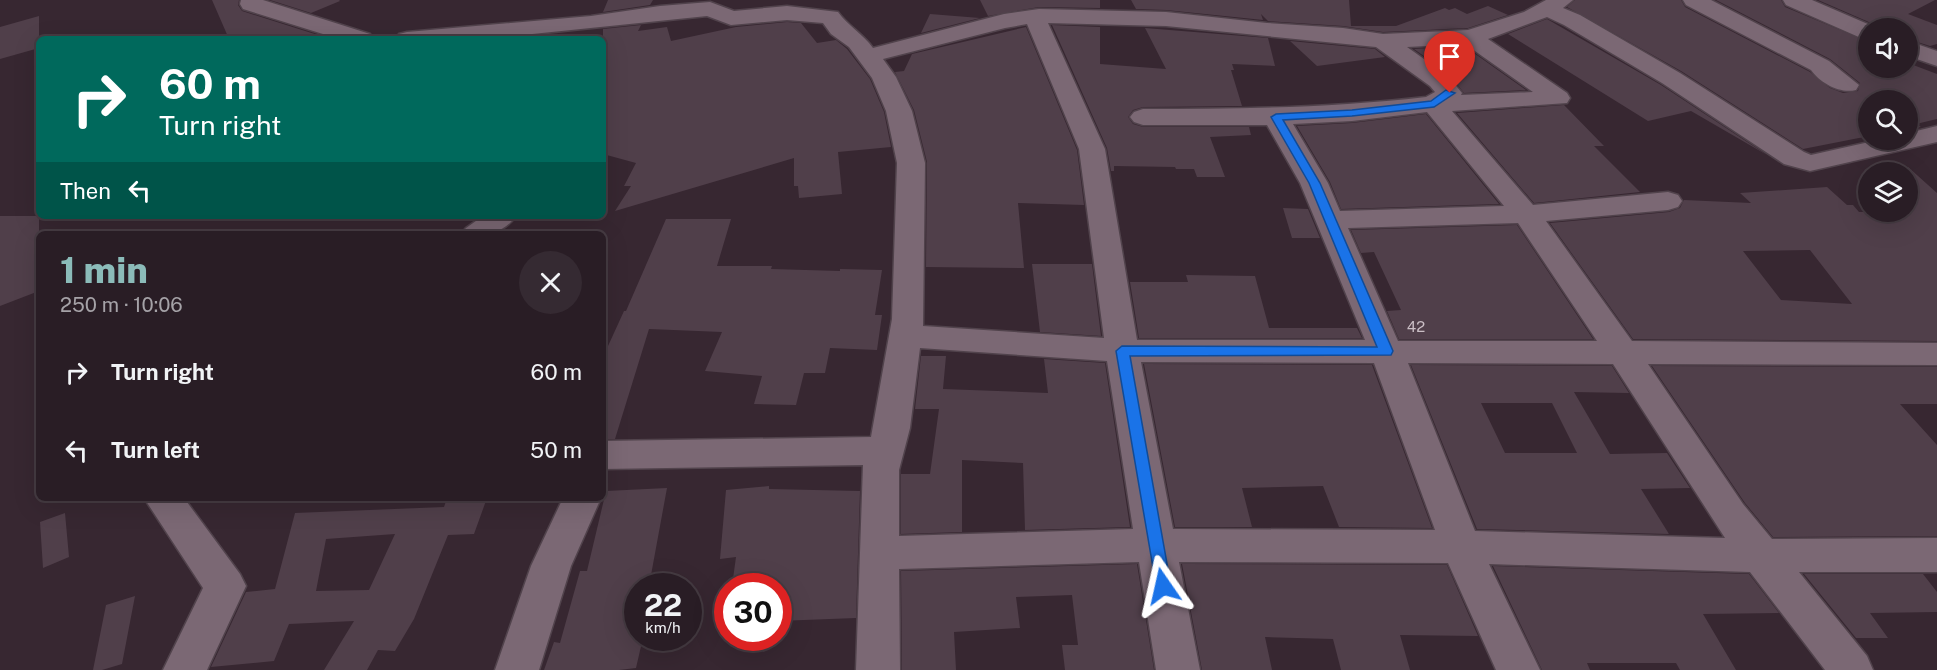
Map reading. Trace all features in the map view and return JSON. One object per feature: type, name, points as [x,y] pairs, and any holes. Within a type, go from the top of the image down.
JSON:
[{"type":"street","points":[[252,0],[251,4],[352,36]]},
{"type":"street","points":[[1694,0],[1821,66],[1823,70],[1847,85]]},
{"type":"street","points":[[1794,0],[1858,28]]},
{"type":"street","points":[[868,56],[994,23],[1038,16],[1166,19],[1343,35],[1383,41],[1470,37],[1532,17],[1554,5],[1572,20],[1671,78],[1794,158],[1810,163],[1937,134]]},
{"type":"street","points":[[476,36],[710,9],[731,18],[787,13],[830,17],[839,29],[857,42],[884,77],[898,111],[911,163],[908,319],[892,428],[880,470],[878,670]]},
{"type":"street","points":[[1038,16],[1036,20],[1092,149],[1122,351],[1178,670]]},
{"type":"street","points":[[1143,117],[1276,117],[1352,113],[1434,104],[1558,98],[1470,37]]},
{"type":"street","points":[[1383,41],[1439,81],[1450,93],[1434,104]]},
{"type":"street","points":[[1918,52],[1937,59]]},
{"type":"street","points":[[1434,104],[1526,214],[1624,355],[1729,514],[1851,670]]},
{"type":"street","points":[[1276,117],[1314,183],[1386,351],[1461,547],[1518,670]]},
{"type":"street","points":[[1330,220],[1526,214],[1668,201]]},
{"type":"street","points":[[480,231],[498,219]]},
{"type":"street","points":[[906,336],[1122,351],[1386,351],[1624,355],[1937,354]]},
{"type":"street","points":[[606,455],[886,451]]},
{"type":"street","points":[[165,501],[225,586],[185,670]]},
{"type":"street","points":[[517,670],[551,567],[581,501]]},
{"type":"street","points":[[879,553],[1155,544],[1461,547],[1761,556],[1937,555]]},
{"type":"building","points":[[212,0],[239,0],[238,5],[242,11],[321,36],[228,36]]},
{"type":"building","points":[[270,0],[339,0],[340,1],[311,13]]},
{"type":"building","points":[[608,0],[653,0],[650,5],[603,12]]},
{"type":"building","points":[[980,0],[1100,0],[1100,8],[1039,7],[988,16]]},
{"type":"building","points":[[1131,0],[1349,0],[1351,26],[1396,26],[1445,8],[1449,10],[1455,8],[1467,14],[1488,6],[1508,15],[1468,28],[1383,32],[1343,26],[1268,21],[1261,14],[1263,20],[1136,9]]},
{"type":"building","points":[[1575,0],[1681,0],[1685,7],[1810,72],[1830,88],[1843,93],[1858,91],[1858,138],[1803,149],[1681,71],[1567,7]]},
{"type":"building","points":[[1716,0],[1781,0],[1785,7],[1858,37],[1858,78],[1918,78],[1918,67],[1937,74],[1937,119],[1918,124],[1918,90],[1858,90],[1860,83],[1830,59]]},
{"type":"building","points":[[1818,0],[1935,0],[1908,14],[1937,25],[1937,44],[1930,46],[1918,42],[1918,18],[1860,18]]},
{"type":"building","points":[[930,14],[980,18],[921,33]]},
{"type":"building","points":[[39,16],[39,36],[36,36],[36,49],[0,59],[0,27]]},
{"type":"building","points":[[1547,19],[1661,85],[1767,155],[1691,111],[1648,121],[1508,34]]},
{"type":"building","points":[[787,22],[801,23],[817,43],[836,40],[847,49],[870,79],[884,112],[891,147],[838,152],[842,194],[799,198],[798,186],[794,186],[794,158],[615,211],[631,186],[624,186],[636,163],[606,155],[606,36],[603,36],[603,29],[641,25],[638,31],[667,27],[671,41],[736,27]]},
{"type":"building","points":[[1052,25],[1100,27],[1100,64],[1166,69],[1145,28],[1268,38],[1275,66],[1232,64],[1234,70],[1231,70],[1242,106],[1143,107],[1133,110],[1128,117],[1133,124],[1143,127],[1249,127],[1251,135],[1210,137],[1225,177],[1197,177],[1194,169],[1176,169],[1175,167],[1114,166],[1114,171],[1111,171],[1107,148]]},
{"type":"building","points":[[1026,27],[1077,150],[1084,205],[1018,203],[1024,268],[926,267],[927,162],[914,110],[895,72],[904,71],[912,54]]},
{"type":"building","points":[[1290,41],[1375,49],[1385,57],[1317,66]]},
{"type":"building","points":[[1464,46],[1526,90],[1464,93],[1449,74],[1414,49]]},
{"type":"building","points":[[1564,105],[1604,146],[1594,146],[1640,192],[1534,203],[1457,113]]},
{"type":"building","points":[[1426,114],[1499,204],[1341,209],[1330,182],[1297,126],[1352,123]]},
{"type":"building","points":[[1918,176],[1937,193],[1937,341],[1633,339],[1550,223],[1669,212],[1680,208],[1684,200],[1751,203],[1740,193],[1827,187],[1847,205],[1853,205],[1858,211],[1858,222],[1918,222]],"holes":[[[1810,250],[1852,304],[1781,300],[1743,251]]]},
{"type":"building","points":[[1283,208],[1308,209],[1320,238],[1292,238]]},
{"type":"building","points":[[0,216],[36,216],[36,219],[39,219],[39,231],[36,231],[36,292],[0,306]]},
{"type":"building","points":[[666,219],[731,219],[717,266],[772,266],[771,269],[840,271],[840,269],[882,270],[875,315],[882,315],[877,350],[830,348],[825,373],[804,373],[796,405],[754,404],[762,376],[705,371],[722,332],[649,329],[615,439],[606,439],[606,350],[626,311]]},
{"type":"building","points":[[1517,225],[1593,339],[1399,339],[1387,311],[1401,310],[1374,252],[1361,253],[1351,230]]},
{"type":"building","points":[[1032,264],[1092,264],[1101,336],[1040,332]]},
{"type":"building","points":[[1186,275],[1255,276],[1269,328],[1357,328],[1362,338],[1139,338],[1130,282],[1188,282]]},
{"type":"building","points":[[921,356],[946,356],[943,389],[1048,393],[1044,359],[1105,363],[1130,527],[1025,530],[1023,463],[962,460],[962,532],[901,534],[901,474],[930,474],[939,409],[915,409]]},
{"type":"building","points":[[1144,364],[1372,365],[1432,528],[1339,527],[1323,486],[1242,488],[1252,527],[1175,527]]},
{"type":"building","points":[[1411,365],[1612,366],[1629,393],[1574,392],[1610,454],[1667,453],[1690,488],[1641,489],[1669,534],[1477,529]],"holes":[[[1481,403],[1552,403],[1577,453],[1505,453]]]},
{"type":"building","points":[[1652,366],[1937,367],[1937,404],[1900,404],[1937,445],[1937,536],[1773,537],[1745,503]]},
{"type":"building","points":[[769,486],[769,489],[860,491],[856,618],[792,620],[792,573],[734,573],[736,557],[720,559],[726,490]]},
{"type":"building","points":[[667,488],[651,573],[624,573],[624,651],[640,651],[636,668],[544,670],[554,642],[560,643],[580,571],[587,571],[604,501],[606,501],[606,491]]},
{"type":"building","points":[[446,501],[486,501],[474,534],[448,535],[414,619],[395,651],[378,650],[367,670],[324,670],[354,621],[289,624],[274,661],[211,667],[246,592],[275,589],[295,513],[444,507]],"holes":[[[395,534],[369,590],[316,591],[326,539]]]},
{"type":"building","points":[[65,513],[69,557],[43,568],[40,522]]},
{"type":"building","points":[[1137,564],[1154,670],[1065,670],[1062,645],[1078,645],[1072,595],[1016,597],[1020,628],[954,632],[956,670],[902,670],[901,571]]},
{"type":"building","points":[[1182,564],[1447,565],[1478,636],[1400,635],[1410,670],[1341,670],[1333,639],[1265,637],[1272,670],[1202,670]]},
{"type":"building","points":[[1493,566],[1749,574],[1779,613],[1703,614],[1736,670],[1680,670],[1676,663],[1587,663],[1590,670],[1542,670]]},
{"type":"building","points":[[1804,574],[1923,574],[1937,592],[1937,612],[1870,613],[1888,638],[1856,638]]},
{"type":"building","points":[[135,596],[122,664],[102,670],[93,670],[106,605]]},
{"type":"route","points":[[1163,586],[1122,351],[1386,351],[1314,183],[1276,117],[1352,113],[1434,104],[1450,93]]}]
